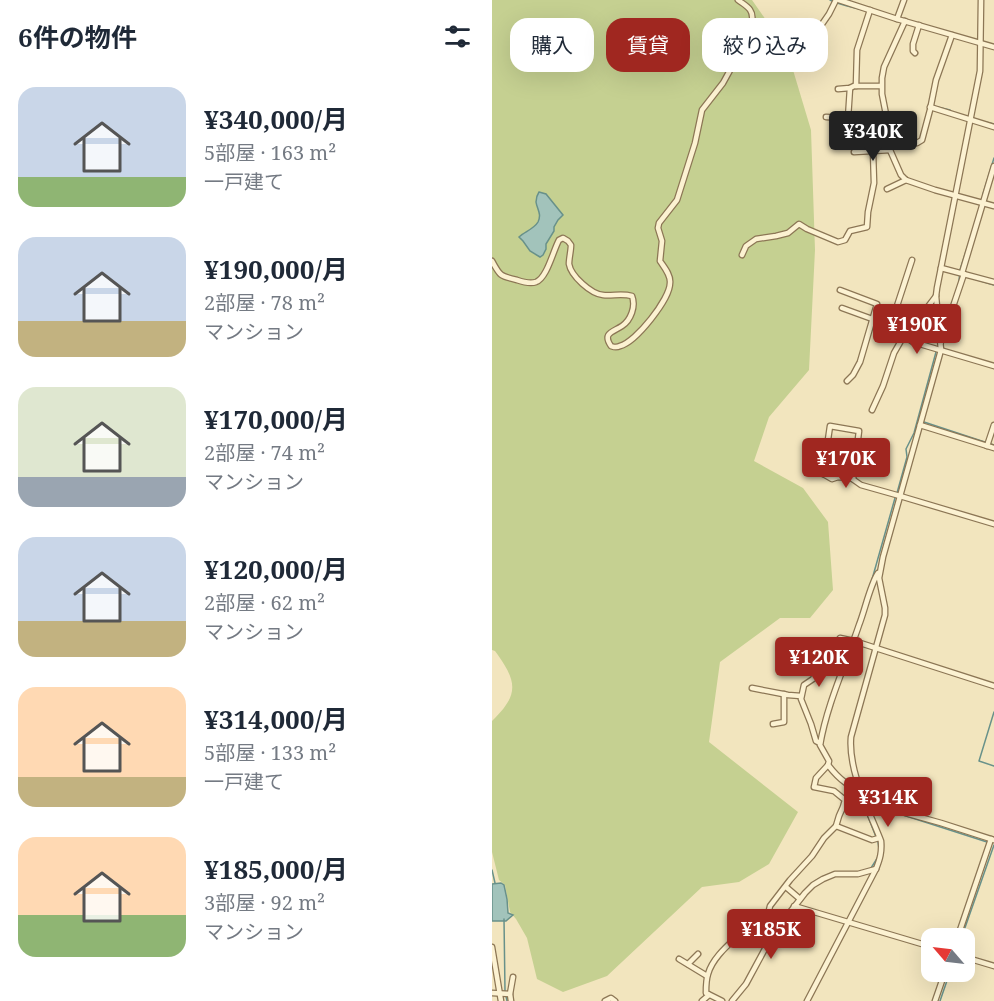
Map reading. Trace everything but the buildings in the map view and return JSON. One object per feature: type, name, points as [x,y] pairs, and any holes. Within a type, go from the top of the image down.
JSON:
[{"type":"street","points":[[492,261],[503,277],[528,283],[537,282],[548,268],[559,240],[563,238],[571,245],[569,261],[571,269],[589,289],[601,295],[632,296],[634,300],[630,318],[625,325],[608,334],[607,339],[611,346],[621,346],[646,325],[668,294],[670,283],[667,272],[660,261],[662,241],[658,228],[659,223],[677,200],[702,110],[734,63],[752,21],[753,15],[750,8],[738,0]]},
{"type":"street","points":[[897,19],[904,0]]},
{"type":"street","points":[[807,1001],[881,858],[882,850],[851,757],[851,737],[885,615],[880,571],[898,495],[941,350],[936,296],[980,71],[981,0]]},
{"type":"street","points":[[826,18],[836,2],[919,27],[994,46]]},
{"type":"street","points":[[848,118],[857,50],[869,12]]},
{"type":"street","points":[[905,23],[884,67],[881,86],[891,147],[901,175],[906,180],[994,206]]},
{"type":"street","points":[[915,53],[912,44],[919,27]]},
{"type":"street","points":[[854,153],[920,142],[923,138],[936,80],[952,36]]},
{"type":"street","points":[[838,88],[881,86]]},
{"type":"street","points":[[930,107],[994,127]]},
{"type":"street","points":[[826,117],[886,115]]},
{"type":"street","points":[[742,255],[746,246],[756,239],[788,233],[799,224],[838,242],[845,240],[850,231],[867,227],[874,183],[873,151]]},
{"type":"street","points":[[941,342],[994,166]]},
{"type":"street","points":[[887,189],[906,180]]},
{"type":"street","points":[[912,260],[895,312],[917,321]]},
{"type":"street","points":[[941,268],[994,282]]},
{"type":"street","points":[[840,290],[877,304],[860,362],[847,381]]},
{"type":"street","points":[[872,410],[884,386],[894,353],[904,336],[936,296]]},
{"type":"street","points":[[842,308],[873,320],[913,342],[994,366]]},
{"type":"street","points":[[921,423],[988,444],[994,448]]},
{"type":"street","points":[[988,444],[994,425]]},
{"type":"street","points":[[823,474],[830,426],[859,431],[853,479]]},
{"type":"street","points":[[806,464],[832,479],[851,478],[861,485],[994,524]]},
{"type":"street","points":[[819,742],[874,578],[880,571]]},
{"type":"street","points":[[860,788],[852,787],[833,772],[819,742],[816,741],[801,699],[804,685],[813,679],[825,655],[830,653],[840,638],[853,640],[994,686]]},
{"type":"street","points":[[752,688],[801,696]]},
{"type":"street","points":[[773,724],[784,722],[784,694]]},
{"type":"street","points":[[722,1001],[705,993],[707,976],[711,967],[719,955],[744,930],[750,935],[762,921],[767,919],[770,906],[836,826],[845,800],[834,791],[814,787],[816,778],[828,764]]},
{"type":"street","points":[[865,800],[941,823],[991,842],[961,928]]},
{"type":"street","points":[[836,826],[872,840],[878,839]]},
{"type":"street","points":[[732,1001],[746,984],[773,934],[799,898],[813,885],[835,873],[858,874],[876,869]]},
{"type":"street","points":[[786,887],[799,898]]},
{"type":"street","points":[[794,906],[921,945]]},
{"type":"street","points":[[492,947],[505,994],[511,1001]]},
{"type":"street","points":[[688,964],[698,954]]},
{"type":"street","points":[[679,959],[707,976]]},
{"type":"street","points":[[975,960],[994,966]]},
{"type":"street","points":[[501,1001],[513,977]]},
{"type":"street","points":[[935,1001],[942,982]]},
{"type":"street","points":[[492,993],[505,994]]},
{"type":"street","points":[[702,1001],[709,995]]},
{"type":"street","points":[[604,1001],[611,998],[615,1001]]},
{"type":"green space","points":[[492,0],[752,0],[765,18],[702,18],[702,72],[794,72],[811,130],[815,250],[809,370],[769,417],[754,461],[803,488],[828,522],[833,590],[810,618],[780,618],[720,662],[709,742],[798,812],[769,864],[739,882],[702,887],[607,976],[563,992],[537,979],[527,938],[510,912],[505,885],[499,880],[492,852],[492,721],[507,703],[512,687],[508,671],[492,650]]},
{"type":"water","points":[[539,192],[546,194],[563,215],[554,227],[546,249],[540,257],[530,251],[519,237],[538,222],[536,202]]},
{"type":"water","points":[[492,884],[504,885],[508,913],[513,915],[506,921],[492,921]]},
{"type":"waterway","points":[[830,0],[863,10]]},
{"type":"waterway","points":[[933,106],[950,110]]},
{"type":"waterway","points":[[981,121],[994,124]]},
{"type":"waterway","points":[[983,194],[994,158]]},
{"type":"waterway","points":[[959,281],[969,242]]},
{"type":"waterway","points":[[971,278],[994,285]]},
{"type":"waterway","points":[[897,493],[907,457],[906,449],[914,433],[936,352]]},
{"type":"waterway","points":[[924,422],[994,445]]},
{"type":"waterway","points":[[871,583],[895,498]]},
{"type":"waterway","points":[[994,712],[979,761],[994,766]]},
{"type":"waterway","points":[[867,814],[879,849]]},
{"type":"waterway","points":[[900,814],[987,842]]},
{"type":"waterway","points":[[965,928],[994,845]]},
{"type":"waterway","points":[[871,868],[878,857]]},
{"type":"waterway","points":[[492,870],[495,883]]},
{"type":"waterway","points":[[815,881],[832,873],[852,872]]},
{"type":"waterway","points":[[504,919],[507,1001]]},
{"type":"waterway","points":[[940,1001],[947,982]]}]
